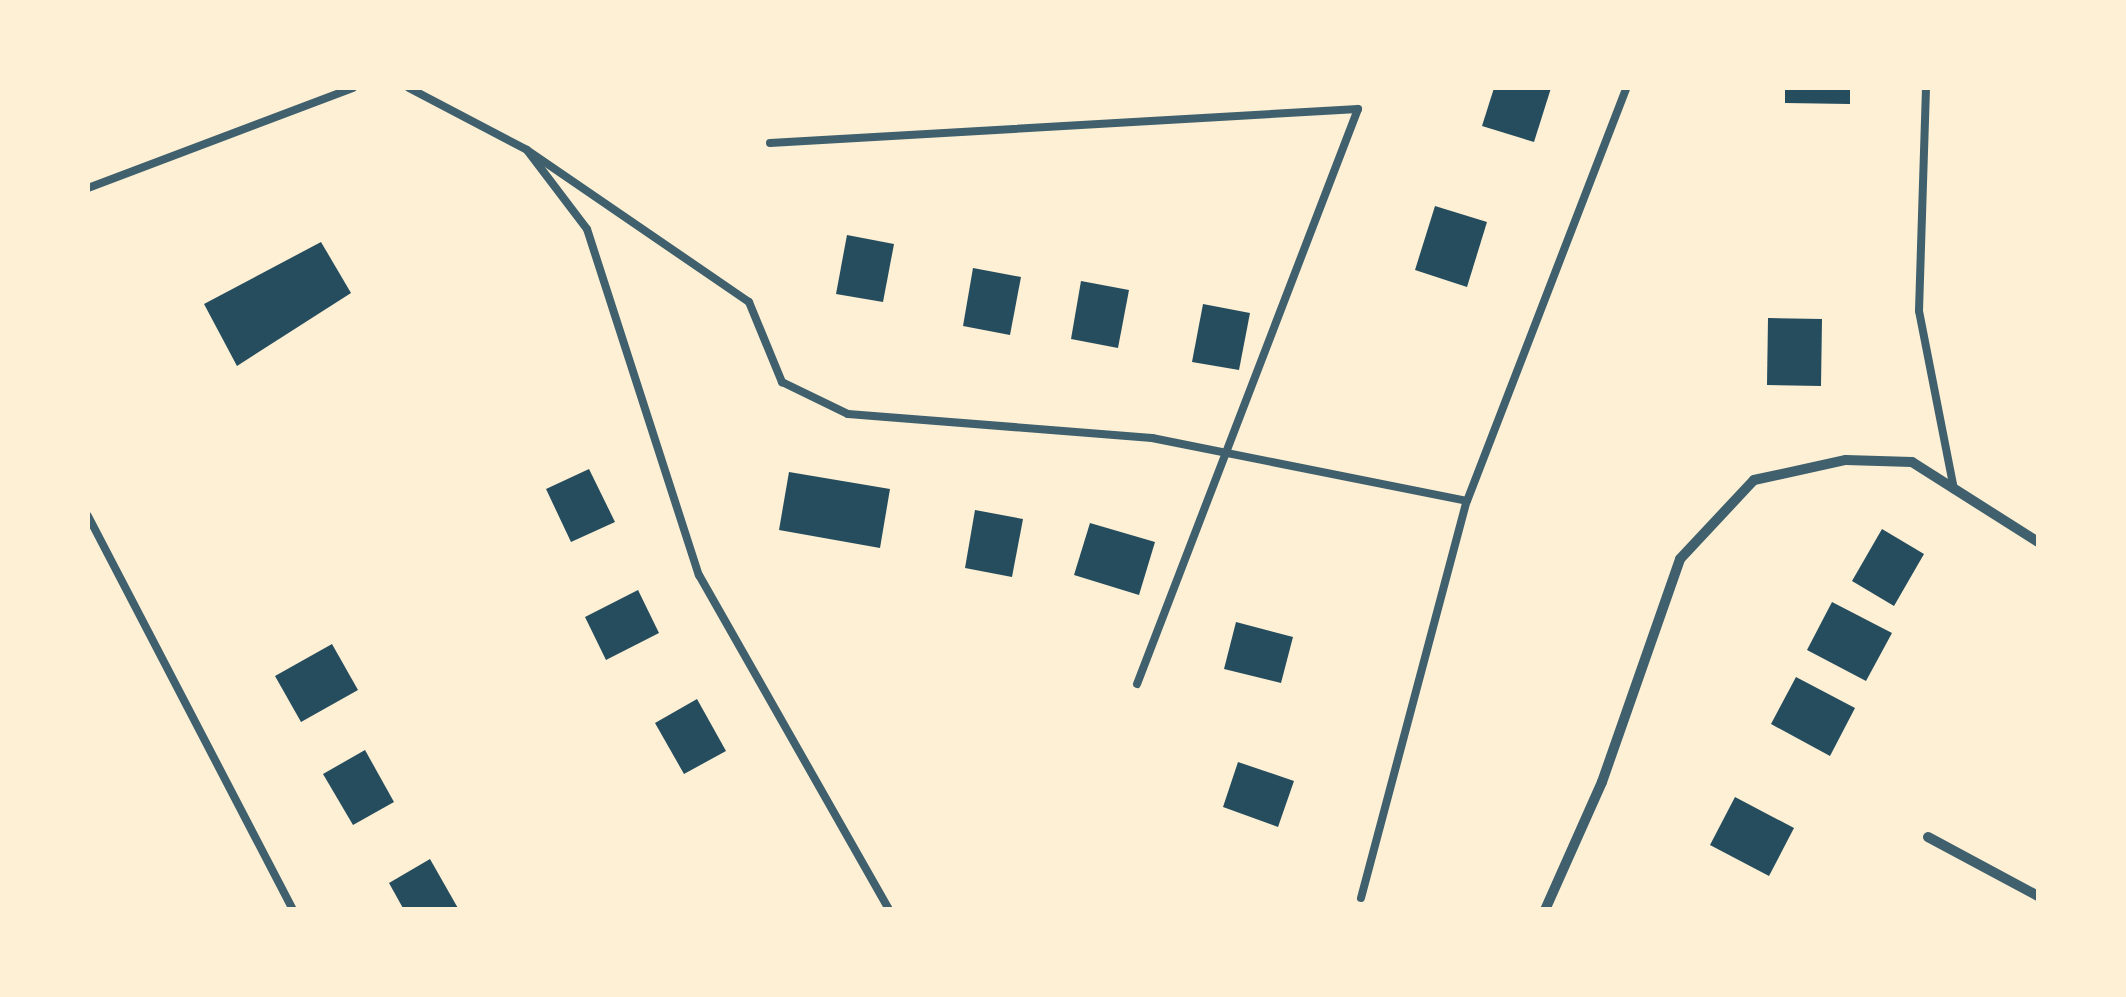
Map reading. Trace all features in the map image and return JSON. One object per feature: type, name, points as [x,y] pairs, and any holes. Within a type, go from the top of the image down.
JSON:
[{"type":"street","points":[[1545,910],[1602,782],[1680,560],[1754,480],[1846,460],[1912,462],[2038,542]]},
{"type":"street","points":[[1928,837],[2038,896]]},
{"type":"lane","points":[[88,188],[352,88]]},
{"type":"lane","points":[[409,88],[527,150],[749,302],[782,382],[848,414],[1152,438],[1467,501]]},
{"type":"lane","points":[[1361,898],[1467,501],[1626,88]]},
{"type":"lane","points":[[1926,88],[1919,311],[1954,490]]},
{"type":"lane","points":[[770,142],[1358,109],[1138,684]]},
{"type":"lane","points":[[527,150],[588,229],[699,575],[889,910]]},
{"type":"lane","points":[[88,516],[293,910]]},
{"type":"building","points":[[1494,88],[1551,88],[1534,142],[1482,126]]},
{"type":"building","points":[[1785,88],[1850,88],[1850,104],[1785,103]]},
{"type":"building","points":[[1435,206],[1487,222],[1467,287],[1415,270]]},
{"type":"building","points":[[847,235],[894,244],[883,302],[836,294]]},
{"type":"building","points":[[321,242],[351,293],[237,366],[204,304]]},
{"type":"building","points":[[973,268],[1021,277],[1010,335],[963,326]]},
{"type":"building","points":[[1081,281],[1129,290],[1118,348],[1071,339]]},
{"type":"building","points":[[1203,304],[1250,313],[1239,370],[1192,362]]},
{"type":"building","points":[[1768,318],[1822,319],[1821,386],[1767,385]]},
{"type":"building","points":[[589,469],[615,522],[571,542],[546,489]]},
{"type":"building","points":[[789,472],[890,489],[880,548],[779,530]]},
{"type":"building","points":[[975,510],[1023,519],[1012,577],[965,568]]},
{"type":"building","points":[[1090,523],[1155,542],[1139,595],[1074,575]]},
{"type":"building","points":[[1882,529],[1924,554],[1894,606],[1852,581]]},
{"type":"building","points":[[638,590],[659,633],[606,660],[585,617]]},
{"type":"building","points":[[1832,602],[1892,633],[1866,681],[1807,650]]},
{"type":"building","points":[[1236,622],[1293,637],[1281,683],[1224,669]]},
{"type":"building","points":[[332,644],[358,690],[301,722],[275,676]]},
{"type":"building","points":[[1796,677],[1855,708],[1830,756],[1771,724]]},
{"type":"building","points":[[697,699],[726,751],[684,774],[655,723]]},
{"type":"building","points":[[365,750],[394,802],[353,825],[323,774]]},
{"type":"building","points":[[1238,762],[1294,781],[1278,827],[1223,807]]},
{"type":"building","points":[[1735,797],[1794,828],[1769,876],[1710,845]]},
{"type":"building","points":[[430,859],[459,910],[404,910],[389,883]]}]
